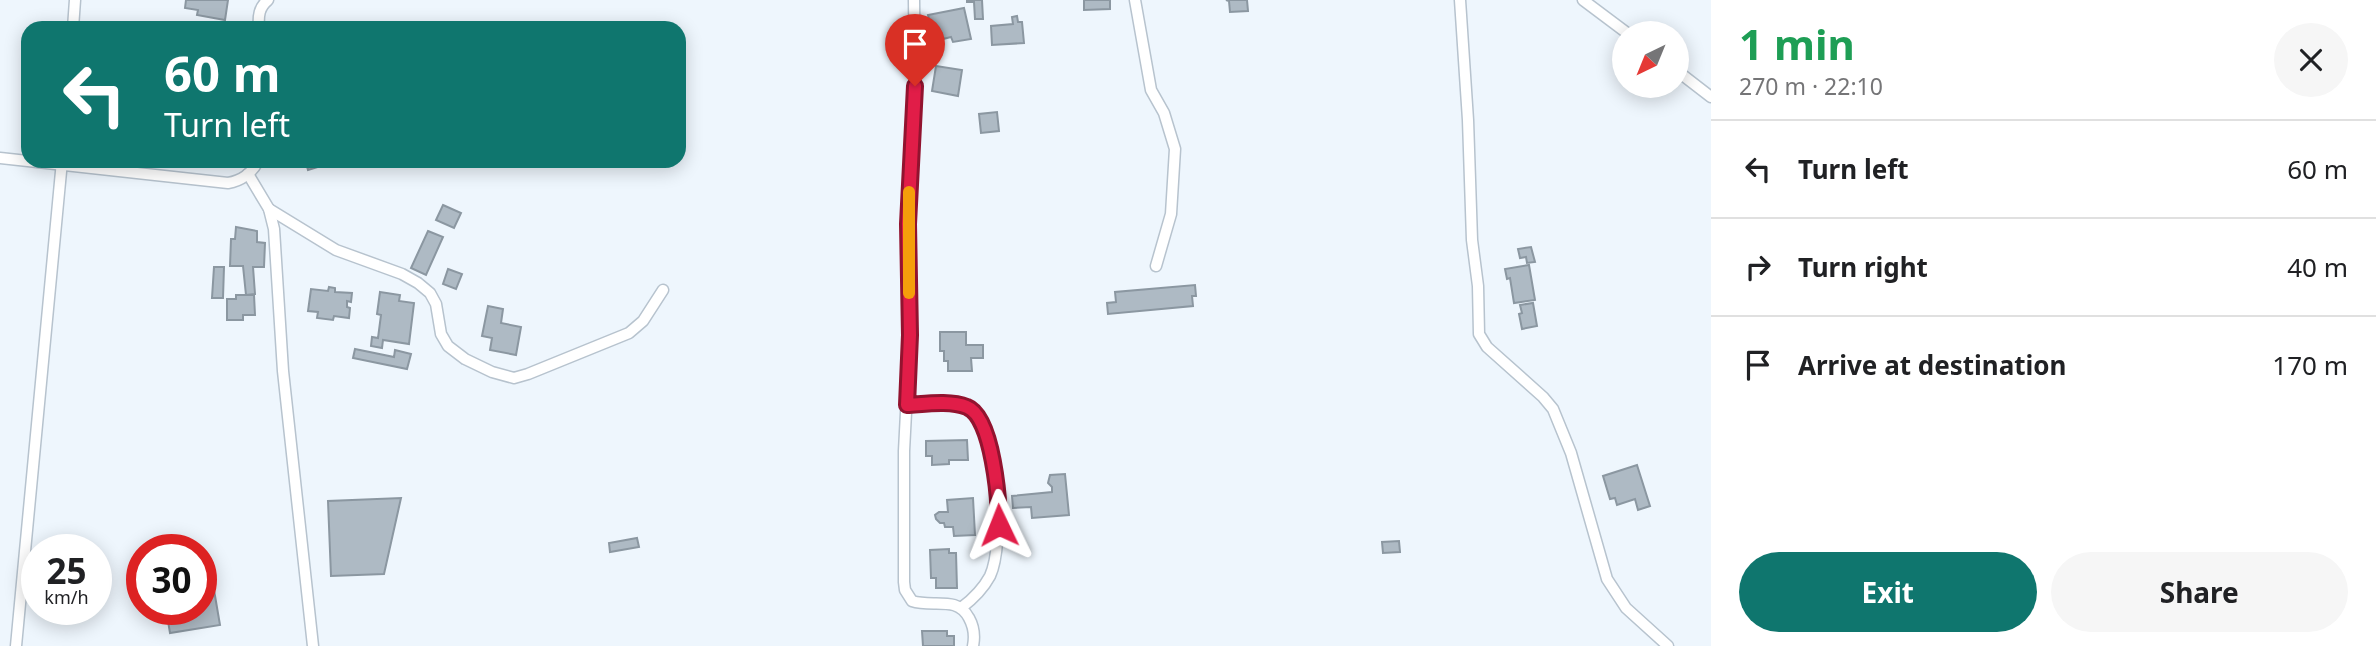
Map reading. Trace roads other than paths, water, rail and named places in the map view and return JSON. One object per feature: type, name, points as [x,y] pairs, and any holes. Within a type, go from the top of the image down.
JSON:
[{"type":"street","points":[[74,21],[75,0]]},
{"type":"street","points":[[258,0],[259,21]]},
{"type":"street","points":[[259,13],[268,0]]},
{"type":"street","points":[[914,0],[915,86],[908,224],[910,335],[904,451],[905,590],[912,601],[918,603],[951,604],[961,608],[975,633],[973,646]]},
{"type":"street","points":[[1135,0],[1151,90],[1164,113],[1175,149],[1171,214],[1156,265]]},
{"type":"street","points":[[1460,0],[1479,334],[1487,347],[1553,409],[1571,453],[1607,579],[1626,608],[1668,646]]},
{"type":"street","points":[[1583,0],[1612,22]]},
{"type":"street","points":[[1689,80],[1711,97]]},
{"type":"street","points":[[0,159],[21,160]]},
{"type":"street","points":[[16,646],[62,168]]},
{"type":"street","points":[[104,168],[228,183],[235,182],[253,168]]},
{"type":"street","points":[[248,174],[269,209],[274,229],[283,372],[313,646]]},
{"type":"street","points":[[269,209],[336,250],[402,274],[418,283],[436,304],[441,334],[448,346],[465,359],[492,372],[514,378],[629,333],[643,321],[663,290]]},
{"type":"street","points":[[907,405],[965,406],[972,410],[979,420],[988,442],[999,501],[997,553],[990,576],[983,587],[961,608]]}]
